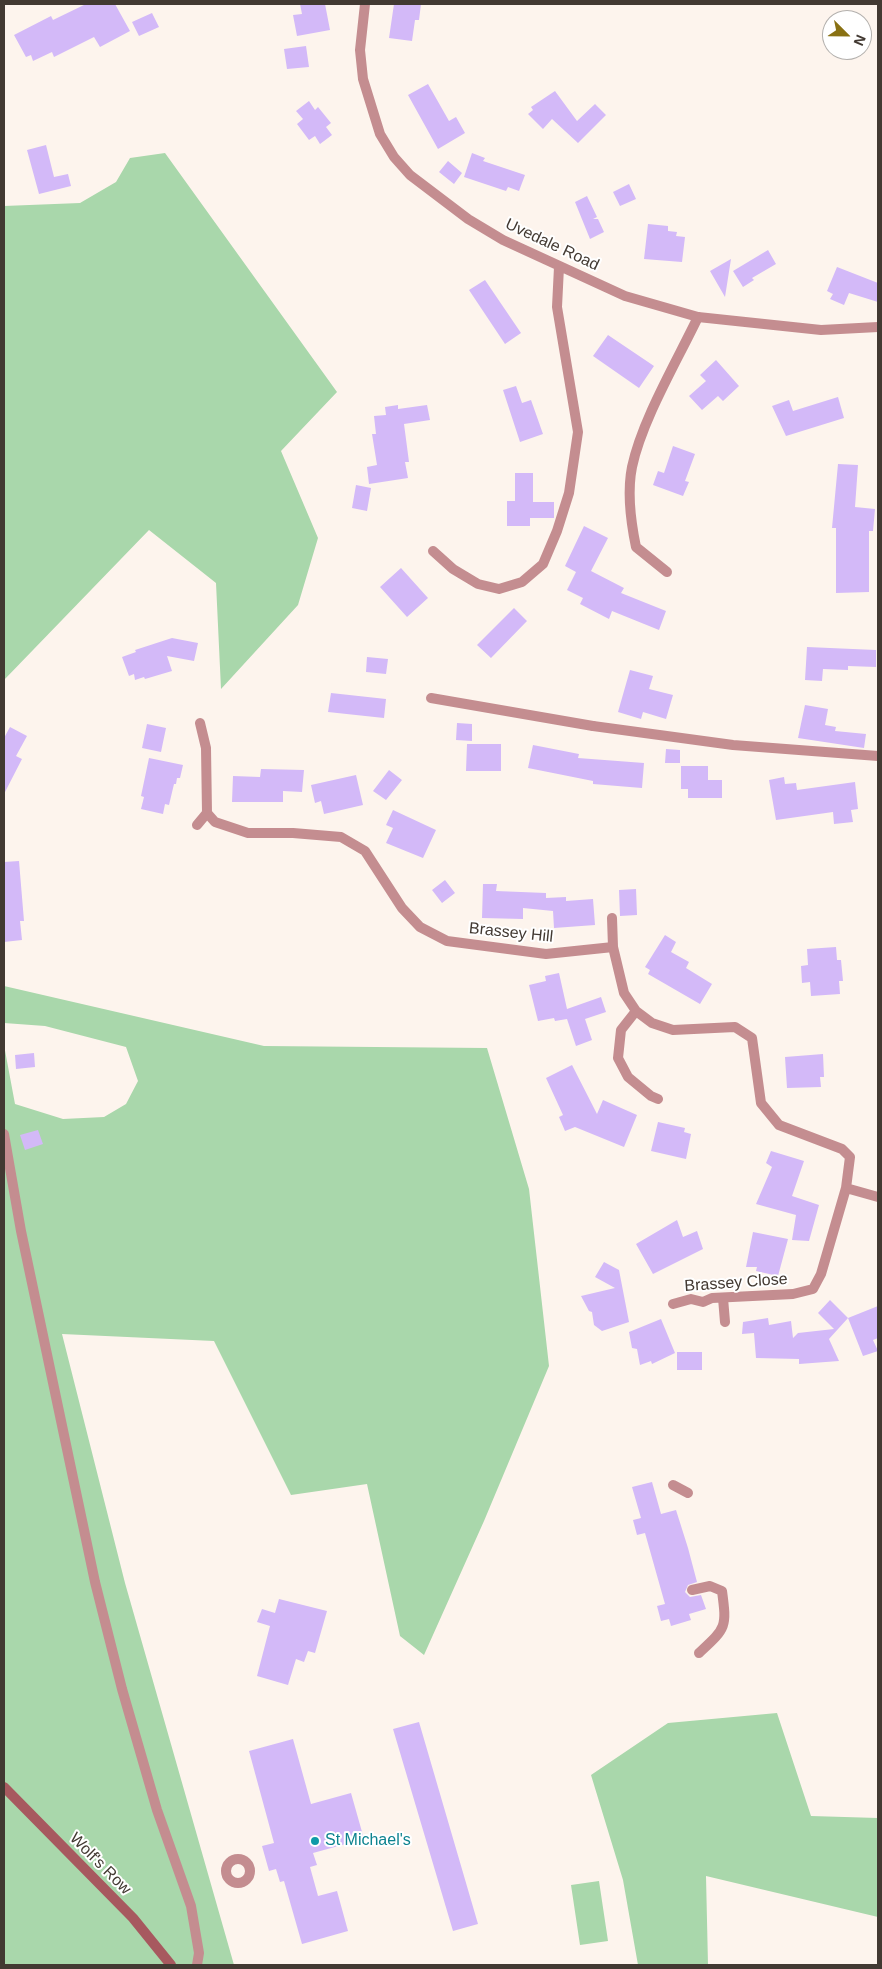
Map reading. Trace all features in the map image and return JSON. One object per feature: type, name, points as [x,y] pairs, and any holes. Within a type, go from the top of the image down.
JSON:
[{"type":"street","name":"Uvedale Road","points":[[365,4],[360,50],[363,79],[380,134],[394,158],[426,189],[468,219],[503,240],[625,296],[698,317],[821,330],[878,326]]},
{"type":"street","points":[[433,551],[452,569],[478,584],[499,589],[522,582],[543,564],[557,532],[569,493],[578,432],[557,307],[559,267]]},
{"type":"street","points":[[667,572],[636,547],[632,526],[631,469],[640,438],[698,317]]},
{"type":"street","points":[[431,698],[593,726],[733,745],[878,756]]},
{"type":"street","points":[[196,825],[207,812],[206,748],[200,724]]},
{"type":"street","name":"Brassey Hill","points":[[207,812],[215,822],[248,834],[293,833],[341,838],[365,851],[402,908],[420,928],[448,941],[546,954],[613,947]]},
{"type":"street","points":[[612,918],[613,947],[624,994],[636,1011],[652,1023],[673,1030],[735,1027],[752,1038],[761,1103],[779,1125],[842,1150],[850,1157],[846,1188],[878,1197]]},
{"type":"street","points":[[636,1011],[621,1030],[618,1058],[628,1077],[650,1096],[658,1098]]},
{"type":"street","points":[[4,1134],[21,1231],[95,1582],[122,1689],[157,1810],[191,1906],[198,1954],[197,1965]]},
{"type":"street","name":"Brassey Close","points":[[673,1304],[690,1299],[703,1302],[712,1298],[793,1294],[813,1289],[821,1274],[846,1188]]},
{"type":"street","points":[[723,1298],[725,1322]]},
{"type":"street","points":[[673,1485],[688,1492]]},
{"type":"street","points":[[692,1590],[710,1586],[726,1588],[726,1619],[720,1632],[699,1653]]},
{"type":"street","name":"Wolf's Row","points":[[4,1787],[133,1918],[171,1965]]},
{"type":"green space","points":[[165,153],[337,392],[281,451],[318,538],[298,605],[221,689],[216,583],[149,530],[4,680],[4,206],[80,203],[116,182],[130,158]]},
{"type":"green space","points":[[4,986],[264,1046],[487,1048],[529,1189],[549,1366],[484,1521],[424,1655],[400,1636],[367,1484],[291,1495],[214,1341],[62,1334],[125,1583],[234,1965],[4,1965],[4,1045],[15,1104],[63,1119],[104,1117],[126,1104],[138,1081],[126,1047],[45,1026],[4,1023]]},
{"type":"green space","points":[[777,1713],[811,1816],[878,1818],[878,1917],[706,1876],[708,1965],[638,1965],[623,1880],[591,1775],[668,1723]]},
{"type":"green space","points":[[599,1881],[608,1941],[580,1945],[571,1885]]},
{"type":"building","points":[[86,4],[115,4],[130,31],[100,47],[94,37],[54,57],[52,52],[33,61],[31,55],[26,57],[14,35],[51,16],[53,20]]},
{"type":"building","points":[[300,4],[325,4],[330,30],[297,36],[293,15],[302,14]]},
{"type":"building","points":[[394,4],[421,4],[419,20],[415,20],[412,41],[389,38]]},
{"type":"building","points":[[152,13],[159,27],[139,36],[132,22]]},
{"type":"building","points":[[306,46],[309,67],[287,69],[284,49]]},
{"type":"building","points":[[428,84],[449,121],[456,117],[465,133],[438,149],[408,95]]},
{"type":"building","points":[[555,91],[577,121],[595,104],[606,115],[578,143],[552,119],[543,129],[528,114],[533,110],[531,107]]},
{"type":"building","points":[[309,101],[315,110],[318,107],[331,123],[326,127],[332,135],[320,144],[315,136],[309,140],[297,124],[303,119],[296,111]]},
{"type":"building","points":[[46,145],[54,177],[68,174],[71,186],[39,194],[27,150]]},
{"type":"building","points":[[472,153],[485,158],[483,161],[525,175],[519,191],[508,187],[506,191],[464,177]]},
{"type":"building","points":[[448,161],[462,173],[454,184],[439,172]]},
{"type":"building","points":[[629,184],[636,199],[620,206],[613,192]]},
{"type":"building","points":[[587,196],[597,217],[593,219],[598,219],[604,232],[590,239],[575,202]]},
{"type":"building","points":[[648,224],[668,226],[668,231],[677,232],[676,236],[685,237],[682,262],[644,259]]},
{"type":"building","points":[[768,250],[776,264],[752,278],[754,280],[743,287],[733,271]]},
{"type":"building","points":[[731,259],[725,297],[710,271]]},
{"type":"building","points":[[837,267],[878,283],[878,302],[849,293],[844,305],[830,299],[833,294],[827,291]]},
{"type":"building","points":[[485,280],[521,333],[505,344],[469,290]]},
{"type":"building","points":[[608,335],[654,366],[639,388],[593,356]]},
{"type":"building","points":[[716,360],[739,386],[723,401],[718,396],[702,410],[689,396],[706,381],[700,375]]},
{"type":"building","points":[[516,386],[522,403],[531,400],[543,434],[520,442],[503,390]]},
{"type":"building","points":[[838,397],[844,418],[786,436],[772,406],[789,400],[793,411]]},
{"type":"building","points":[[398,405],[398,409],[427,405],[430,420],[404,424],[409,462],[405,462],[408,478],[369,484],[367,467],[377,465],[372,434],[376,434],[374,416],[386,415],[385,407]]},
{"type":"building","points":[[673,446],[695,454],[685,481],[689,482],[683,496],[653,485],[658,471],[664,473]]},
{"type":"building","points":[[838,464],[858,465],[855,507],[875,509],[873,531],[869,531],[869,592],[836,593],[836,528],[832,528]]},
{"type":"building","points":[[515,473],[533,473],[533,502],[554,502],[554,518],[530,518],[530,526],[507,526],[507,501],[515,501]]},
{"type":"building","points":[[356,485],[371,488],[367,511],[352,508]]},
{"type":"building","points":[[584,526],[608,538],[591,571],[624,588],[621,593],[666,611],[659,630],[612,611],[609,619],[580,604],[583,598],[567,590],[576,572],[565,566]]},
{"type":"building","points":[[401,568],[428,598],[407,617],[380,587]]},
{"type":"building","points":[[514,608],[527,621],[491,658],[477,645]]},
{"type":"building","points":[[172,638],[198,643],[194,661],[167,656],[172,671],[145,679],[144,677],[135,680],[134,674],[129,676],[122,657],[136,652],[135,650]]},
{"type":"building","points":[[807,647],[876,650],[876,667],[848,666],[848,670],[823,669],[822,681],[805,680]]},
{"type":"building","points":[[367,657],[388,659],[386,674],[366,672]]},
{"type":"building","points":[[630,670],[653,676],[649,689],[673,695],[666,719],[643,712],[641,719],[618,712]]},
{"type":"building","points":[[331,693],[386,699],[384,718],[328,712]]},
{"type":"building","points":[[805,705],[828,709],[825,725],[836,727],[835,731],[866,734],[864,748],[798,738]]},
{"type":"building","points":[[457,723],[472,724],[472,741],[456,740]]},
{"type":"building","points":[[147,724],[166,728],[161,752],[142,748]]},
{"type":"building","points":[[10,727],[27,736],[16,756],[22,759],[4,794],[4,738]]},
{"type":"building","points":[[467,744],[501,744],[501,771],[466,771]]},
{"type":"building","points":[[533,745],[579,754],[578,758],[644,763],[642,788],[593,784],[593,781],[528,768]]},
{"type":"building","points":[[666,749],[680,750],[680,763],[665,763]]},
{"type":"building","points":[[149,758],[183,765],[180,778],[177,778],[176,784],[174,784],[169,805],[165,804],[163,814],[141,809],[144,797],[141,796]]},
{"type":"building","points":[[681,766],[708,766],[708,780],[722,780],[722,798],[688,798],[688,789],[681,789]]},
{"type":"building","points":[[261,769],[304,770],[302,792],[283,791],[283,802],[232,802],[233,776],[260,777]]},
{"type":"building","points":[[389,770],[402,780],[386,800],[373,791]]},
{"type":"building","points":[[356,775],[363,805],[324,814],[321,801],[315,803],[311,785]]},
{"type":"building","points":[[784,777],[785,784],[796,783],[797,790],[855,782],[858,809],[851,810],[853,822],[834,824],[833,812],[776,820],[769,780]]},
{"type":"building","points":[[393,810],[436,830],[423,858],[386,843],[393,828],[386,825]]},
{"type":"building","points":[[19,861],[24,921],[20,921],[22,940],[4,942],[4,862]]},
{"type":"building","points":[[445,880],[455,893],[442,903],[432,890]]},
{"type":"building","points":[[483,884],[497,884],[496,891],[546,893],[546,898],[566,897],[566,901],[593,899],[595,925],[554,928],[553,911],[523,908],[523,919],[482,918]]},
{"type":"building","points":[[636,889],[637,915],[620,916],[619,890]]},
{"type":"building","points":[[665,935],[676,942],[671,952],[689,962],[686,968],[712,984],[700,1004],[648,974],[650,970],[645,967]]},
{"type":"building","points":[[836,947],[837,960],[841,960],[843,981],[839,981],[840,994],[811,996],[810,982],[802,983],[801,966],[808,965],[807,949]]},
{"type":"building","points":[[559,973],[567,1009],[601,997],[606,1012],[585,1019],[592,1040],[576,1046],[567,1019],[555,1021],[554,1018],[538,1021],[529,985],[546,981],[545,976]]},
{"type":"building","points":[[34,1053],[35,1067],[16,1069],[15,1055]]},
{"type":"building","points":[[823,1054],[824,1077],[820,1077],[821,1087],[787,1088],[785,1057]]},
{"type":"building","points":[[572,1065],[597,1114],[603,1100],[637,1115],[624,1147],[575,1127],[565,1131],[559,1117],[563,1115],[546,1078]]},
{"type":"building","points":[[658,1122],[685,1128],[684,1132],[691,1134],[686,1159],[651,1151]]},
{"type":"building","points":[[38,1130],[43,1144],[25,1150],[20,1135]]},
{"type":"building","points":[[771,1151],[804,1161],[792,1196],[819,1205],[809,1241],[792,1240],[796,1215],[756,1204],[772,1167],[766,1163]]},
{"type":"building","points":[[677,1220],[683,1237],[697,1231],[703,1249],[653,1274],[636,1244]]},
{"type":"building","points":[[753,1232],[788,1239],[778,1276],[756,1271],[757,1267],[746,1267]]},
{"type":"building","points":[[604,1262],[619,1270],[629,1322],[602,1331],[594,1325],[592,1312],[589,1311],[581,1296],[615,1288],[595,1277]]},
{"type":"building","points":[[830,1300],[848,1318],[829,1339],[839,1361],[799,1364],[799,1359],[756,1358],[754,1333],[742,1334],[743,1322],[768,1318],[769,1325],[791,1321],[793,1338],[798,1333],[834,1329],[818,1313]]},
{"type":"building","points":[[878,1306],[878,1338],[873,1340],[878,1351],[863,1356],[848,1318]]},
{"type":"building","points":[[661,1319],[675,1353],[652,1364],[651,1361],[640,1365],[637,1349],[632,1348],[629,1332]]},
{"type":"building","points":[[677,1352],[702,1352],[702,1370],[677,1370]]},
{"type":"building","points":[[652,1482],[661,1514],[676,1510],[688,1548],[697,1582],[688,1585],[685,1592],[690,1597],[701,1595],[706,1609],[689,1614],[691,1620],[671,1626],[669,1619],[661,1621],[657,1606],[665,1604],[645,1533],[637,1535],[633,1520],[641,1518],[632,1487]]},
{"type":"building","points":[[279,1599],[327,1611],[315,1653],[308,1651],[304,1662],[296,1659],[288,1685],[257,1676],[270,1626],[257,1622],[262,1609],[275,1613]]},
{"type":"building","points":[[419,1722],[478,1924],[453,1931],[393,1729]]},
{"type":"building","name":"St Michael's","points":[[293,1739],[311,1804],[351,1793],[364,1839],[313,1853],[317,1865],[310,1867],[318,1896],[337,1891],[348,1931],[302,1944],[284,1881],[280,1882],[276,1869],[269,1871],[262,1846],[274,1843],[249,1751]]},
{"type":"place","name":"St Michael's","points":[[315,1841]]}]
